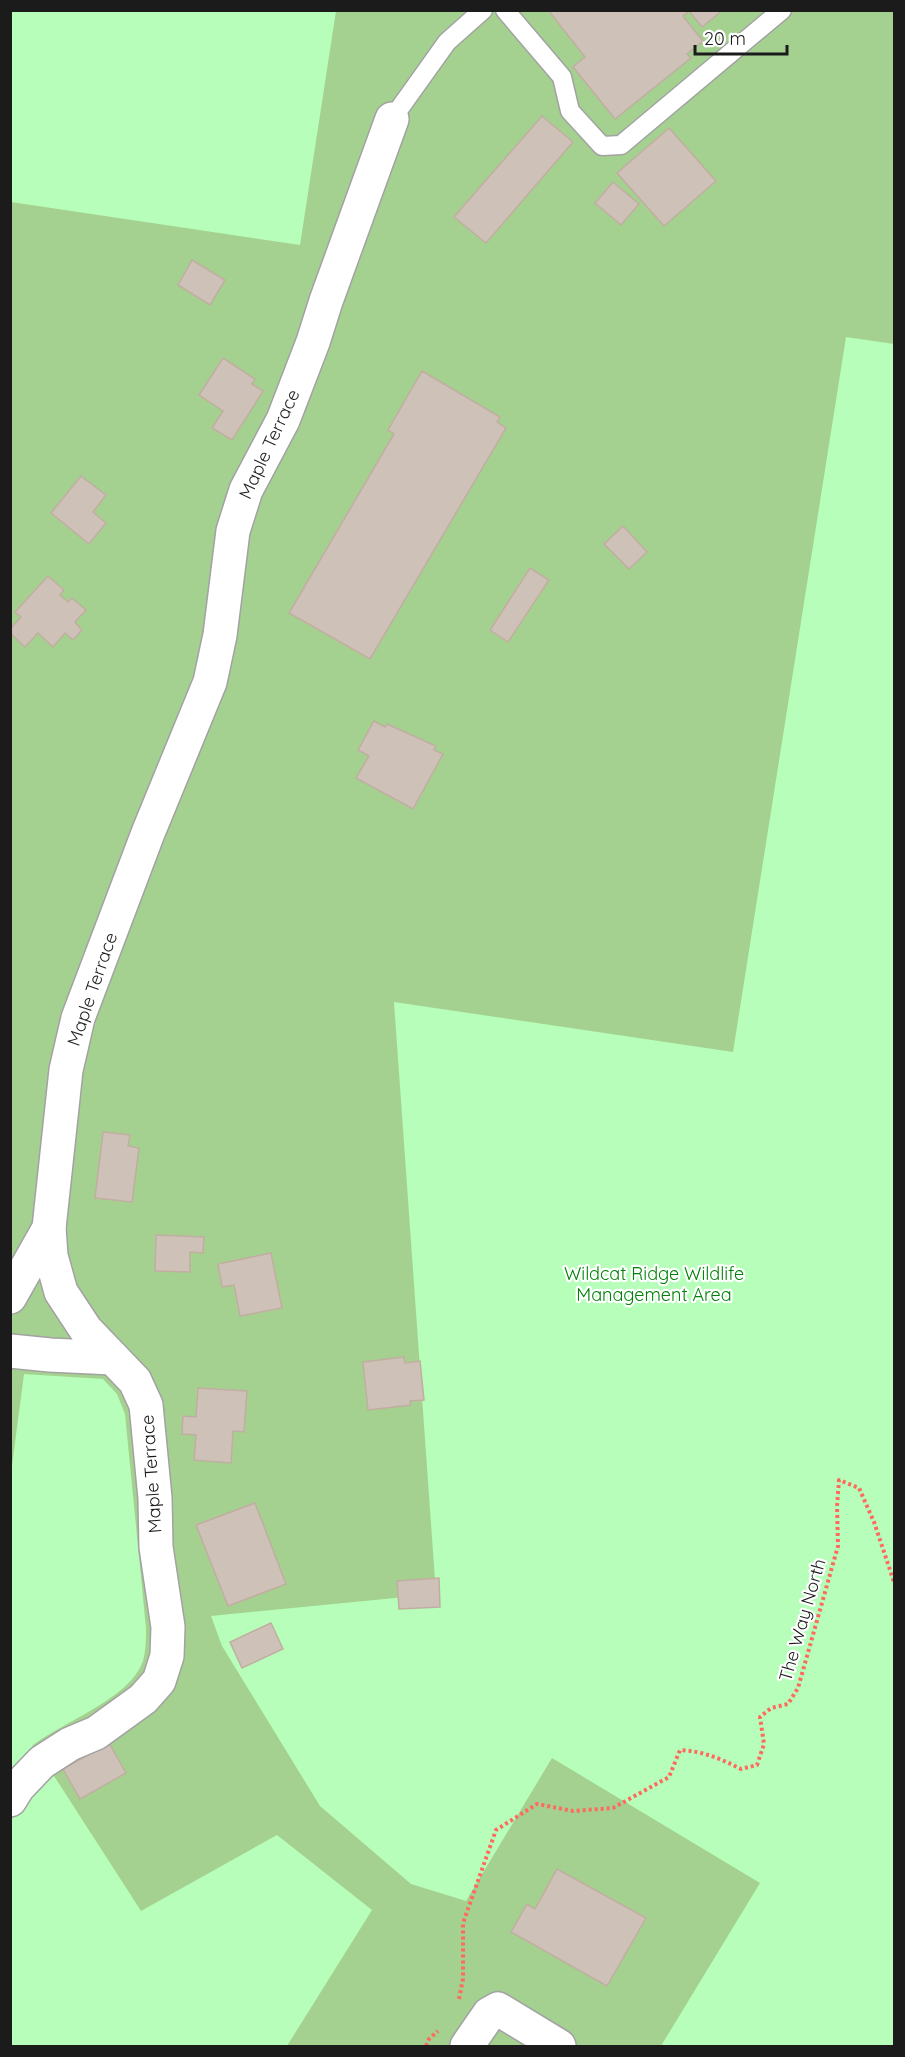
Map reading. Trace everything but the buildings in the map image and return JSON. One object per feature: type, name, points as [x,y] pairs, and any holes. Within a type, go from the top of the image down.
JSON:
[{"type":"street","name":"Maple Terrace","points":[[10,1800],[18,1787],[42,1762],[70,1744],[96,1733],[143,1699],[159,1681],[167,1656],[168,1626],[156,1547],[146,1405],[135,1381],[86,1330],[61,1292],[51,1256],[49,1228],[66,1070],[78,1018],[148,833],[210,682],[220,635],[233,531],[246,490],[283,420],[392,119]]},
{"type":"street","points":[[10,1297],[49,1228]]},
{"type":"street","points":[[10,1351],[113,1358]]},
{"type":"street","points":[[467,2046],[489,2014],[498,2009],[559,2046]]},
{"type":"lane","points":[[392,119],[447,42],[483,10]]},
{"type":"lane","points":[[505,10],[562,77],[570,111],[602,146],[621,145],[782,10]]},
{"type":"path","name":"The Way North","points":[[458,2006],[463,1979],[463,1923],[496,1830],[537,1804],[573,1811],[613,1808],[669,1778],[680,1750],[697,1751],[741,1769],[757,1765],[764,1744],[760,1717],[771,1708],[788,1704],[798,1688],[838,1546],[839,1480],[859,1488],[880,1539],[894,1582]]},
{"type":"path","points":[[426,2046],[429,2039],[438,2031]]},
{"type":"green space","points":[[11,10],[336,11],[300,245],[11,202]]},
{"type":"green space","points":[[11,11],[894,11],[894,2046],[11,2046]]},
{"type":"green space","name":"Wildcat Ridge Wildlife Management Area","points":[[846,337],[894,344],[894,2046],[661,2046],[760,1883],[552,1758],[466,1901],[411,1884],[320,1806],[222,1646],[211,1616],[436,1594],[394,1002],[733,1052]]},
{"type":"green space","points":[[24,1374],[103,1379],[117,1394],[125,1414],[146,1628],[143,1661],[136,1675],[94,1709],[32,1746],[56,1779],[141,1911],[277,1835],[372,1910],[287,2046],[11,2046],[10,1481]]}]
